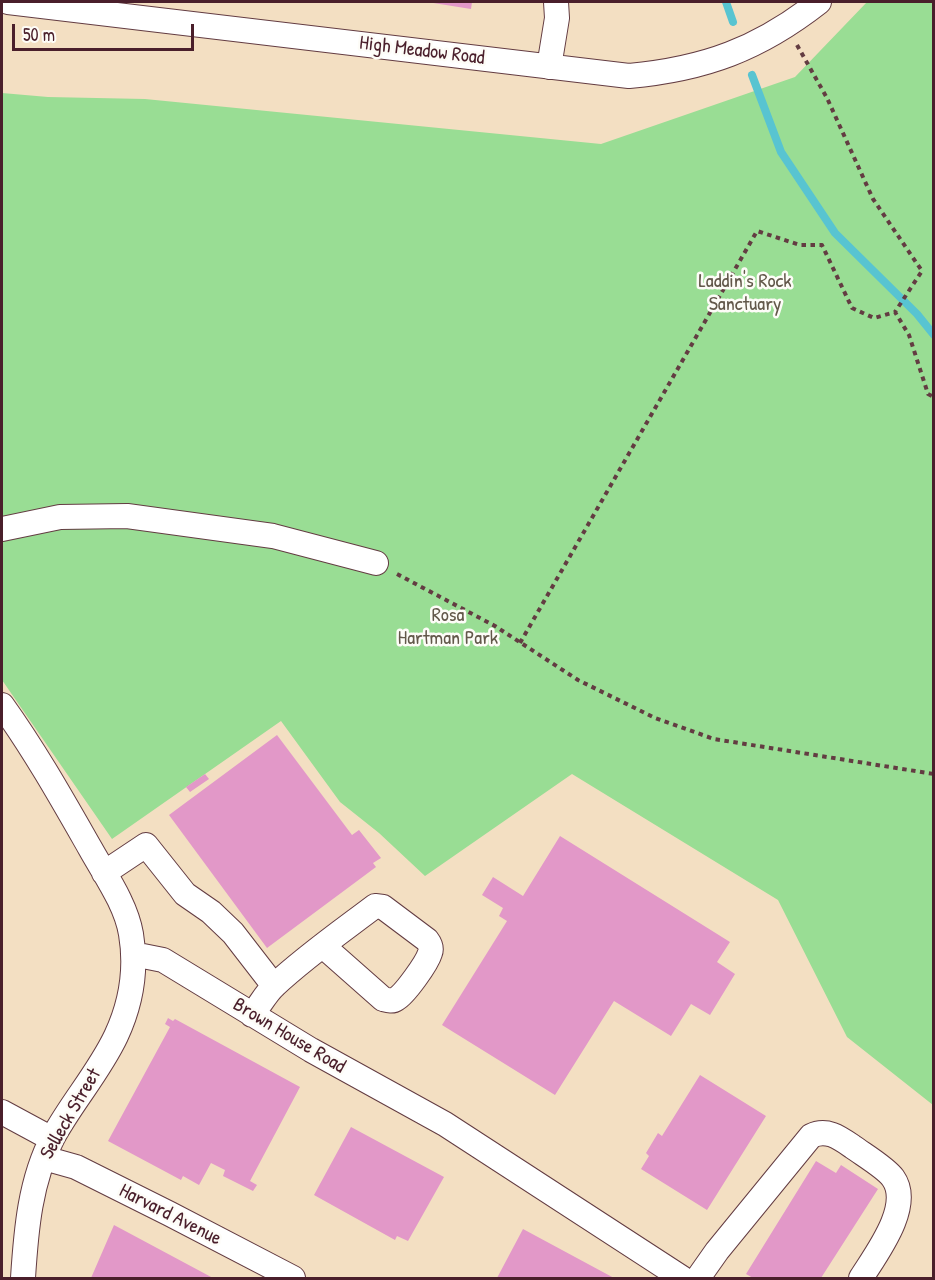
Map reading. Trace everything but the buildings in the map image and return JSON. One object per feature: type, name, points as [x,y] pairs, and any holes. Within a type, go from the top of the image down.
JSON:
[{"type":"street","name":"High Meadow Road","points":[[8,2],[629,76],[663,73],[712,62],[755,44],[786,26],[819,2]]},
{"type":"street","points":[[549,67],[556,2]]},
{"type":"street","points":[[2,529],[60,517],[127,516],[273,536],[376,563]]},
{"type":"street","points":[[2,705],[41,763],[104,873],[124,912],[133,954]]},
{"type":"street","points":[[104,873],[146,845],[185,894],[211,912],[233,933],[274,986]]},
{"type":"street","points":[[252,1015],[274,986],[323,946]]},
{"type":"street","name":"Brown House Road","points":[[133,954],[163,960],[252,1015],[468,1138],[682,1278]]},
{"type":"street","name":"Selleck Street","points":[[23,1278],[27,1225],[48,1148],[107,1052],[121,1024],[131,987],[133,954]]},
{"type":"street","name":"Harvard Avenue","points":[[2,1112],[76,1167],[290,1278]]},
{"type":"street","points":[[698,1278],[717,1251],[811,1136],[819,1132],[839,1137],[893,1176],[898,1187],[899,1198],[891,1229],[861,1278]]},
{"type":"path","points":[[520,643],[757,231],[800,245],[822,245],[852,308],[874,318],[895,312],[922,271],[873,200],[827,98],[786,26]]},
{"type":"path","points":[[895,312],[909,335],[928,394],[933,397]]},
{"type":"path","points":[[376,563],[495,626],[578,680],[655,718],[714,740],[933,774]]},
{"type":"green space","points":[[867,2],[933,2],[933,1105],[847,1037],[778,900],[572,774],[425,876],[379,833],[340,802],[281,721],[112,839],[2,680],[2,93],[48,97],[145,99],[601,144],[795,77]]},
{"type":"waterway","points":[[726,2],[733,22]]},
{"type":"waterway","points":[[752,75],[781,152],[835,233],[917,314],[934,335]]},
{"type":"park label","name":"Laddin's Rock Sanctuary","points":[[745,294]]},
{"type":"park label","name":"Rosa Hartman Park","points":[[448,628]]}]
